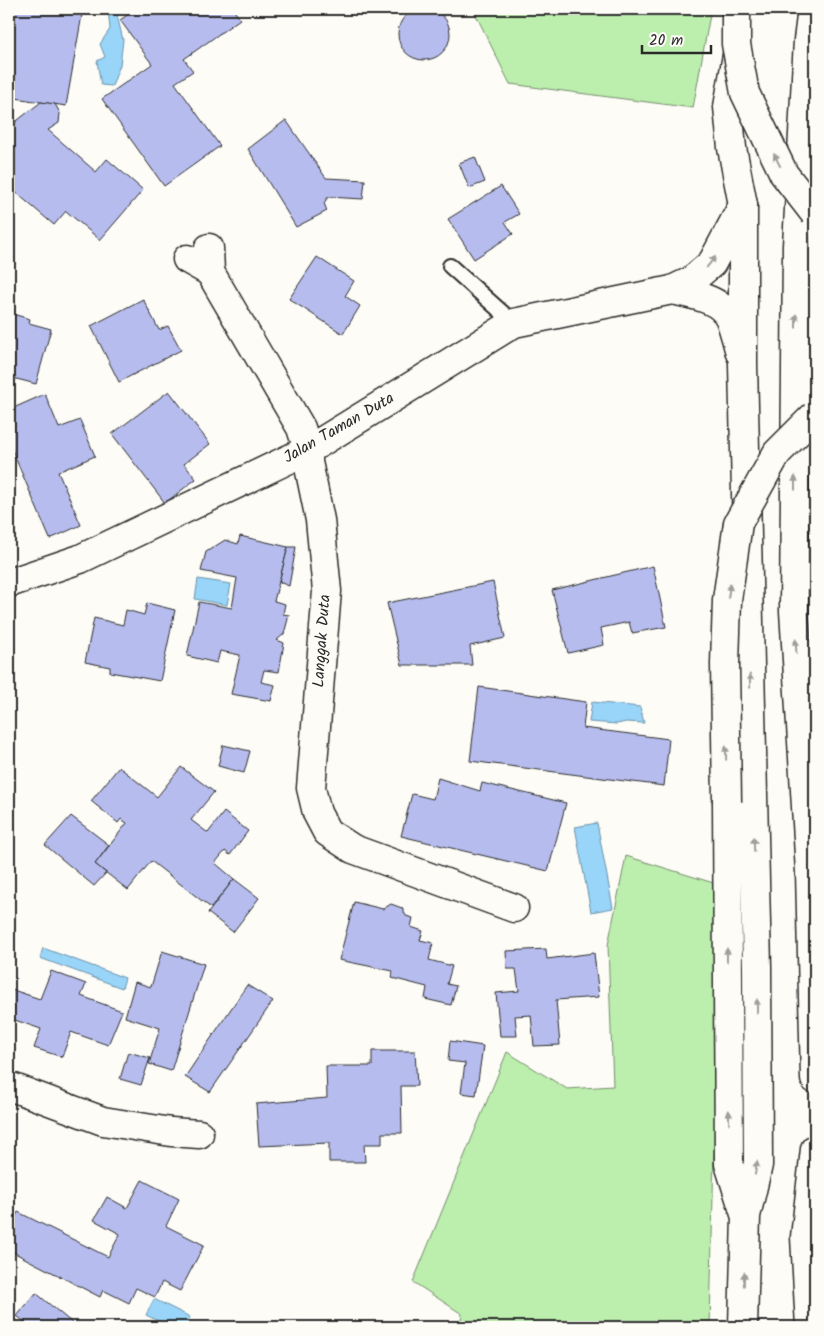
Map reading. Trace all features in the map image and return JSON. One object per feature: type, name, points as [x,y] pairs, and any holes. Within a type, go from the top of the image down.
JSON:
[{"type":"main road","points":[[736,9],[736,44],[745,93],[784,174],[815,214]]},
{"type":"main road","points":[[743,1327],[746,1216],[758,1165],[756,957],[743,364],[743,204],[732,148],[728,107],[744,9]]},
{"type":"main road","points":[[812,9],[808,40],[797,246],[794,611],[810,872],[815,1079]]},
{"type":"main road","name":"Jalan Taman Duta","points":[[9,583],[80,558],[308,450],[514,323],[672,290],[692,281],[712,263],[743,204]]},
{"type":"main road","name":"Langgak Duta","points":[[202,260],[301,428],[308,450],[308,462],[320,520],[327,591],[311,788],[317,813],[327,832],[353,849],[514,908]]},
{"type":"main road","name":"Jalan Taman Duta","points":[[672,290],[705,297],[721,308],[729,317],[743,364]]},
{"type":"main road","points":[[746,1216],[730,1164],[725,655],[728,600],[738,523],[777,453],[815,414]]},
{"type":"main road","points":[[9,1086],[102,1121],[171,1132],[199,1134]]},
{"type":"main road","points":[[810,1327],[805,1237],[815,1149]]},
{"type":"lane","points":[[450,266],[514,323]]},
{"type":"green space","points":[[473,9],[711,9],[693,108],[510,84]]},
{"type":"green space","points":[[626,856],[720,885],[710,1327],[460,1327],[462,1314],[413,1282],[507,1052],[567,1089],[613,1086],[608,945]]},
{"type":"water","points":[[108,9],[124,9],[117,15],[123,40],[120,65],[112,86],[101,85],[97,61],[105,57],[100,44],[110,29]]},
{"type":"water","points":[[198,579],[231,584],[227,605],[195,599]]},
{"type":"water","points":[[592,702],[640,707],[644,723],[589,722]]},
{"type":"water","points":[[597,823],[613,908],[591,912],[575,827]]},
{"type":"water","points":[[43,948],[125,978],[122,988],[40,958]]},
{"type":"water","points":[[154,1299],[190,1317],[185,1327],[170,1327],[146,1315]]},
{"type":"building","points":[[419,8],[429,8],[443,15],[450,29],[450,39],[443,53],[429,60],[419,60],[409,56],[402,49],[398,39],[398,29],[402,19],[409,12]]},
{"type":"building","points":[[14,9],[83,9],[66,106],[9,97],[9,37]]},
{"type":"building","points":[[136,9],[233,9],[240,19],[184,59],[193,71],[175,83],[220,146],[164,186],[102,99],[152,64],[120,20]]},
{"type":"building","points":[[41,102],[55,104],[60,113],[59,123],[48,130],[96,172],[107,159],[143,190],[100,240],[66,211],[54,225],[13,190],[9,195],[9,127]]},
{"type":"building","points":[[286,120],[326,178],[365,180],[363,199],[328,197],[324,203],[327,211],[296,227],[248,149]]},
{"type":"building","points":[[475,157],[485,182],[469,188],[459,163]]},
{"type":"building","points":[[501,186],[519,214],[505,222],[513,234],[474,259],[448,219]]},
{"type":"building","points":[[317,257],[354,281],[345,296],[360,306],[343,334],[289,299]]},
{"type":"building","points":[[143,299],[159,330],[168,326],[181,350],[119,382],[91,326]]},
{"type":"building","points":[[9,313],[30,319],[29,323],[51,329],[36,384],[9,377]]},
{"type":"building","points":[[169,391],[210,444],[184,464],[196,479],[165,503],[112,434]]},
{"type":"building","points":[[45,394],[59,428],[80,420],[95,456],[58,472],[81,525],[50,539],[9,443],[9,410]]},
{"type":"building","points":[[240,536],[288,547],[274,601],[285,604],[283,614],[289,615],[284,634],[277,640],[284,643],[279,672],[264,670],[261,682],[275,685],[271,701],[231,694],[240,655],[220,651],[217,663],[187,656],[199,602],[232,608],[237,578],[201,571],[206,552],[225,540],[238,544]]},
{"type":"building","points":[[288,547],[296,547],[289,586],[279,582]]},
{"type":"building","points":[[653,566],[666,627],[632,633],[629,622],[601,628],[604,645],[568,653],[552,590]]},
{"type":"building","points":[[493,582],[505,638],[470,646],[472,665],[402,665],[387,603]]},
{"type":"building","points":[[147,603],[175,610],[160,681],[110,672],[110,667],[85,662],[94,618],[123,625],[126,610],[144,615]]},
{"type":"building","points":[[479,687],[586,702],[583,728],[669,739],[664,786],[470,761]]},
{"type":"building","points":[[223,745],[250,751],[244,773],[218,766]]},
{"type":"building","points":[[119,767],[157,797],[181,767],[214,792],[191,820],[208,833],[224,812],[248,831],[230,855],[225,851],[215,863],[234,879],[211,908],[151,861],[128,890],[95,864],[127,823],[121,819],[118,823],[91,801]]},
{"type":"building","points":[[438,778],[480,791],[482,783],[566,803],[548,871],[401,836],[412,794],[433,799]]},
{"type":"building","points":[[71,816],[109,845],[95,864],[106,873],[94,886],[45,845]]},
{"type":"building","points":[[234,879],[259,898],[233,932],[208,913]]},
{"type":"building","points":[[354,902],[383,909],[391,904],[402,908],[406,916],[413,918],[411,927],[423,931],[420,940],[433,943],[429,960],[452,966],[447,984],[456,986],[451,1005],[425,999],[427,987],[392,978],[393,971],[339,960]]},
{"type":"building","points":[[546,949],[547,959],[594,953],[599,997],[556,1000],[560,1045],[534,1046],[531,1015],[515,1016],[517,1036],[500,1036],[496,993],[519,991],[516,969],[507,969],[506,951]]},
{"type":"building","points":[[162,951],[204,964],[171,1071],[149,1064],[160,1028],[125,1017],[135,982],[151,987]]},
{"type":"building","points":[[51,971],[86,984],[81,996],[122,1011],[108,1045],[71,1032],[62,1057],[34,1048],[41,1029],[9,1018],[10,989],[40,999]]},
{"type":"building","points":[[247,985],[273,1001],[210,1092],[185,1077]]},
{"type":"building","points":[[450,1041],[483,1046],[476,1095],[461,1093],[465,1063],[448,1061]]},
{"type":"building","points":[[372,1051],[415,1051],[417,1086],[401,1086],[402,1133],[382,1133],[382,1144],[364,1144],[365,1162],[329,1162],[329,1143],[259,1146],[256,1104],[327,1098],[326,1066],[372,1066]]},
{"type":"building","points":[[128,1052],[150,1058],[141,1085],[120,1079]]},
{"type":"building","points":[[142,1180],[179,1199],[166,1226],[204,1245],[180,1291],[162,1282],[155,1297],[136,1288],[129,1303],[103,1290],[100,1297],[9,1250],[9,1229],[18,1212],[108,1257],[120,1234],[94,1220],[107,1197],[127,1208]]},
{"type":"building","points":[[36,1293],[77,1327],[31,1327],[17,1316]]}]
